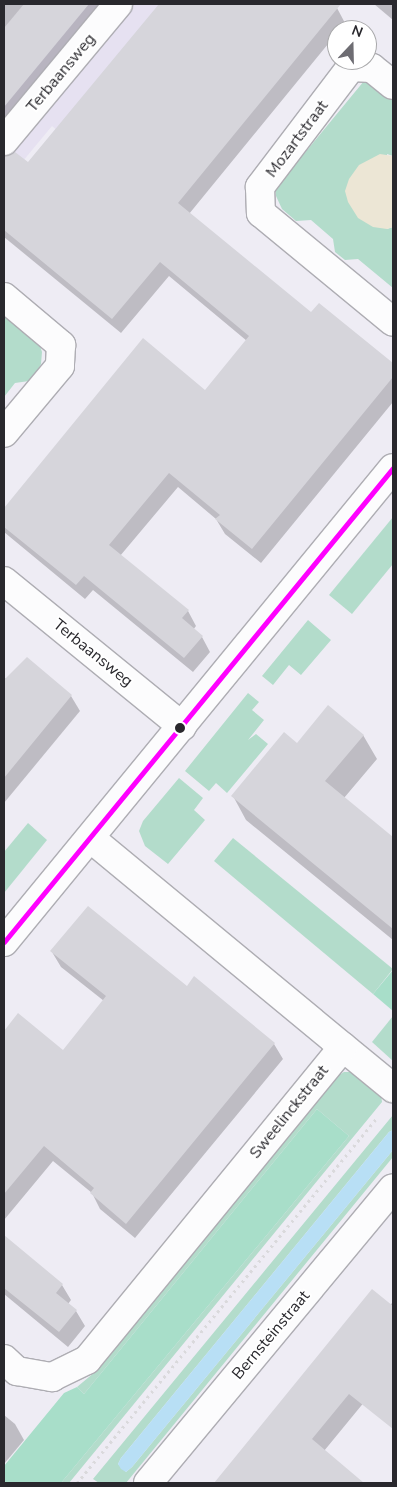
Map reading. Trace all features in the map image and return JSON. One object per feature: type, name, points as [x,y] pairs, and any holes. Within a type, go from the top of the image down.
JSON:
[{"type":"street","name":"Terbaansweg","points":[[4,142],[118,4]]},
{"type":"street","name":"Mozartstraat","points":[[393,85],[372,68],[351,67],[260,187],[262,213],[393,322]]},
{"type":"street","points":[[4,297],[61,345],[60,366],[4,433]]},
{"type":"street","points":[[4,942],[393,468]]},
{"type":"street","name":"Terbaansweg","points":[[4,581],[182,726]]},
{"type":"street","points":[[90,838],[393,1088]]},
{"type":"street","name":"Sweelinckstraat","points":[[4,1359],[17,1371],[52,1377],[87,1360],[343,1046]]},
{"type":"street","name":"Bernsteinstraat","points":[[148,1483],[393,1188]]},
{"type":"path","points":[[77,1483],[381,1114]]},
{"type":"shaded area","points":[[47,4],[199,4],[79,149],[52,126],[8,179],[4,176],[4,55]]},
{"type":"green space","points":[[364,81],[377,82],[393,92],[393,156],[387,154],[387,229],[393,227],[393,288],[358,259],[345,260],[335,252],[333,239],[311,220],[296,221],[282,209],[275,189]]},
{"type":"green space","points":[[4,308],[38,340],[42,352],[41,364],[36,374],[29,381],[15,383],[4,397]]},
{"type":"green space","points":[[393,517],[393,564],[352,614],[329,595]]},
{"type":"green space","points":[[308,620],[331,640],[301,675],[289,665],[273,685],[262,676]]},
{"type":"green space","points":[[248,693],[259,702],[252,710],[264,720],[248,740],[256,734],[268,744],[227,793],[216,783],[209,791],[185,771]]},
{"type":"green space","points":[[179,778],[203,798],[194,810],[205,820],[168,864],[145,846],[139,831],[143,821]]},
{"type":"green space","points":[[28,823],[47,840],[4,893],[4,852]]},
{"type":"green space","points":[[233,838],[393,969],[373,994],[214,861]]},
{"type":"green space","points":[[393,970],[393,1011],[373,994]]},
{"type":"green space","points":[[393,1016],[393,1061],[372,1042]]},
{"type":"green space","points":[[344,1072],[354,1072],[381,1094],[382,1102],[69,1483],[61,1483],[349,1136],[317,1109],[84,1394],[77,1387],[95,1372],[339,1075]]},
{"type":"green space","points":[[317,1109],[349,1136],[61,1483],[4,1483],[4,1466],[64,1393],[77,1387],[84,1394]]},
{"type":"green space","points":[[393,1115],[393,1130],[389,1132],[121,1458],[118,1464],[126,1472],[393,1150],[393,1157],[126,1483],[99,1483],[93,1479]]},
{"type":"sand","points":[[380,154],[393,156],[393,227],[387,229],[373,227],[358,218],[348,202],[345,191],[349,179],[359,165]]},
{"type":"water","points":[[393,1130],[393,1150],[132,1467],[126,1472],[121,1469],[118,1464],[121,1458],[389,1132]]},
{"type":"building","points":[[24,4],[89,4],[4,107],[4,28]]},
{"type":"building","points":[[159,4],[341,4],[178,203],[311,312],[319,303],[393,363],[393,377],[252,549],[215,519],[220,515],[169,473],[109,545],[189,610],[182,618],[203,636],[184,658],[84,576],[76,585],[4,527],[4,508],[143,338],[205,390],[249,336],[160,262],[112,319],[4,230],[4,156],[15,152],[28,162]]},
{"type":"building","points":[[27,657],[72,695],[4,778],[4,678]]},
{"type":"building","points":[[328,705],[364,735],[325,781],[393,837],[393,929],[231,796],[284,732],[297,743]]},
{"type":"building","points":[[88,906],[187,986],[194,976],[275,1043],[126,1224],[90,1193],[94,1188],[44,1146],[4,1194],[4,1031],[18,1013],[63,1050],[106,996],[50,951]]},
{"type":"building","points":[[4,1235],[63,1284],[56,1293],[77,1310],[59,1332],[4,1288]]},
{"type":"building","points":[[372,1289],[393,1306],[393,1429],[349,1394],[312,1439],[364,1483],[214,1483]]},
{"type":"transit line","points":[[4,942],[393,468]]}]
